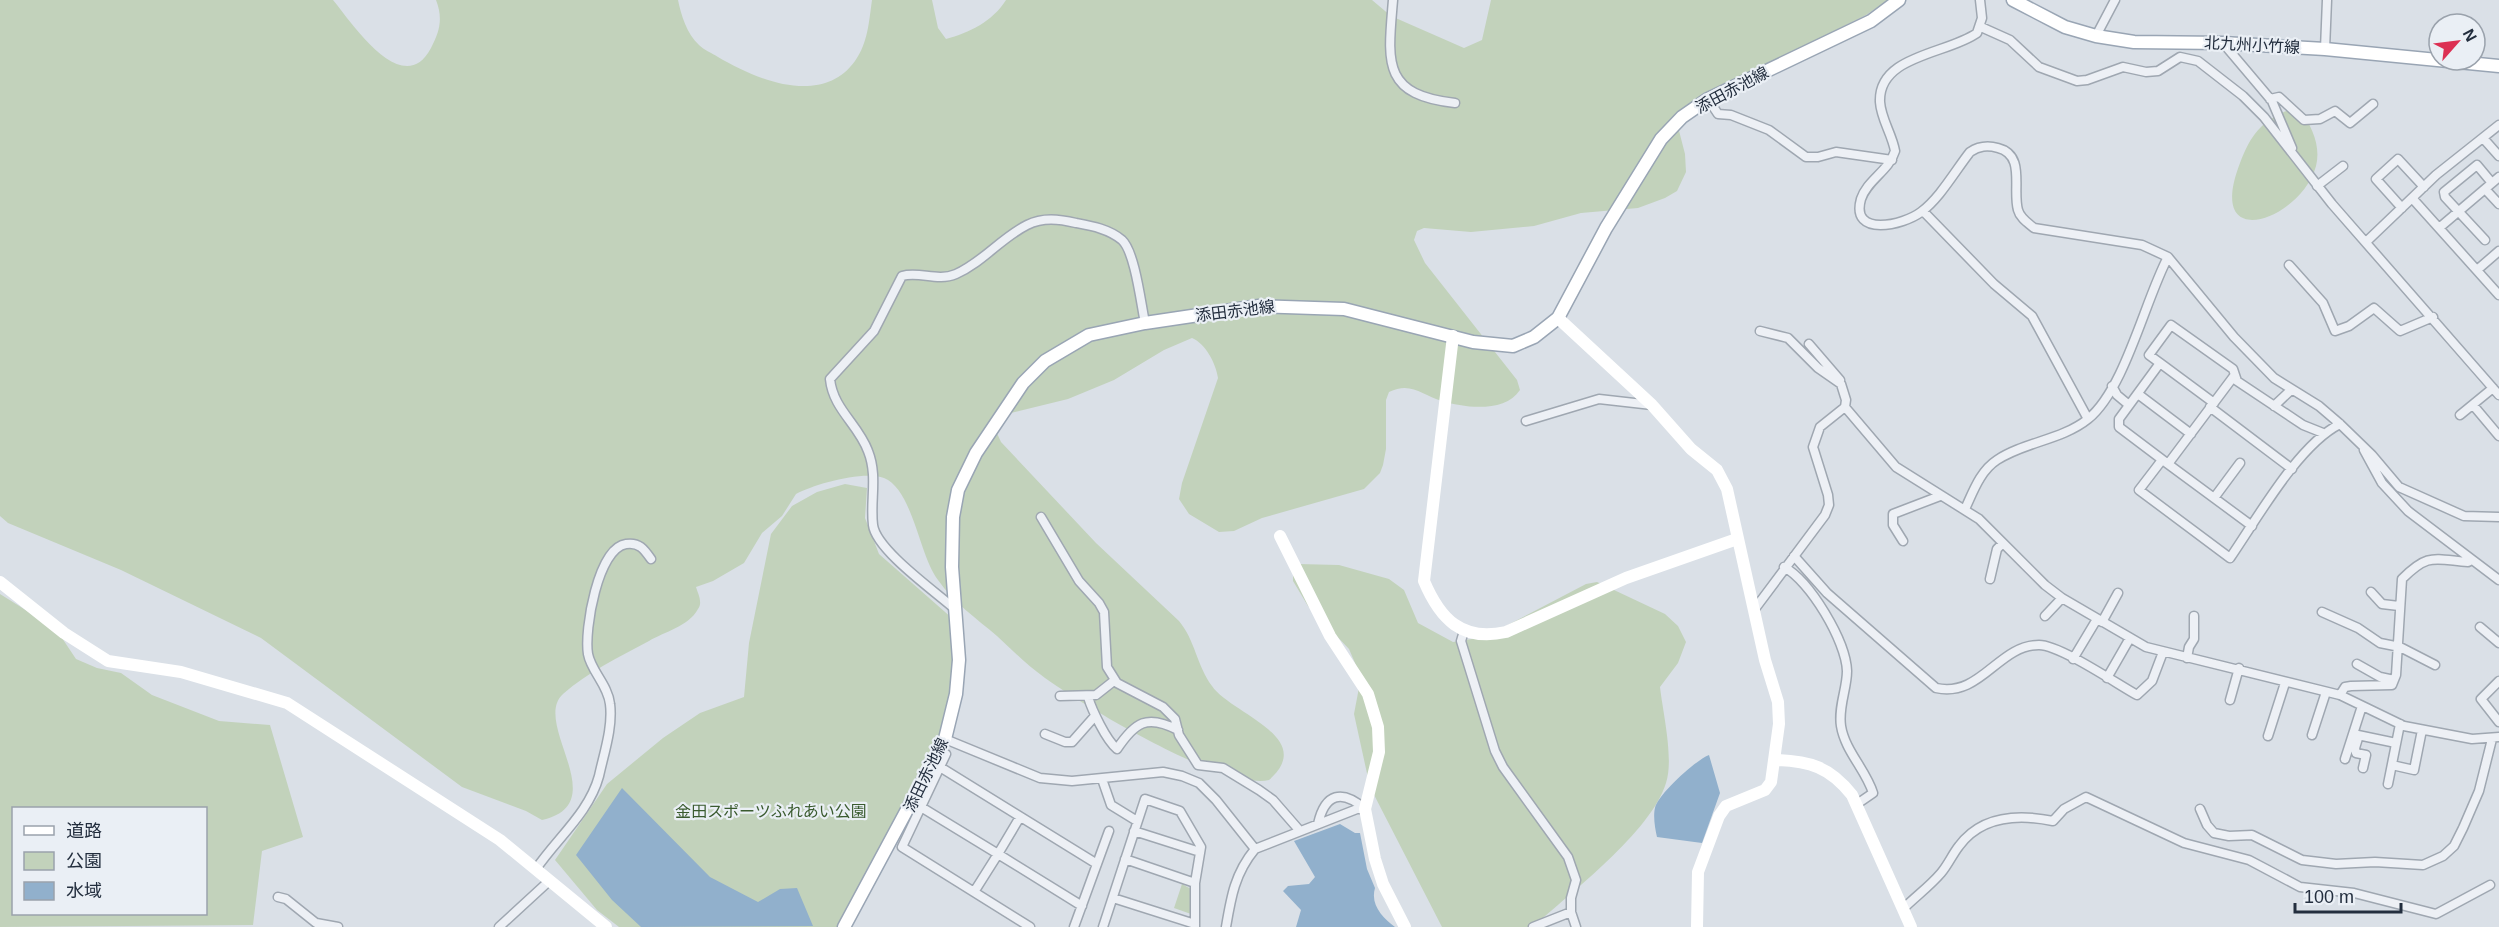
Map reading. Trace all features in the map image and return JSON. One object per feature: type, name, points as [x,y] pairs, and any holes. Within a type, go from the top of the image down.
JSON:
[{"type":"street","points":[[1393,0],[1389,54],[1396,76],[1413,93],[1431,100],[1455,103]]},
{"type":"street","name":"添田赤池線","points":[[844,927],[923,791],[945,739],[956,694],[959,660],[953,517],[958,490],[976,453],[1023,383],[1045,361],[1089,336],[1145,323],[1259,306],[1344,309],[1473,342],[1513,346],[1534,337],[1558,318],[1606,228],[1661,139],[1682,117],[1708,99],[1871,21],[1899,0]]},
{"type":"street","points":[[1980,0],[1981,27]]},
{"type":"street","name":"北九州小竹線","points":[[2013,0],[2065,27],[2096,36],[2134,42],[2223,43],[2325,49],[2499,66]]},
{"type":"street","points":[[2096,36],[2115,0]]},
{"type":"street","points":[[2325,49],[2327,0]]},
{"type":"street","points":[[1981,27],[2010,40],[2039,67],[2076,81],[2087,80],[2123,67],[2146,72],[2158,71],[2171,61],[2189,57],[2244,96],[2264,117],[2317,186],[2496,391],[2460,415]]},
{"type":"street","points":[[1981,27],[1964,42],[1911,59],[1897,67],[1885,82],[1880,99],[1882,115],[1895,151],[1893,159],[1861,199],[1860,210],[1866,220],[1876,226],[1893,225],[1923,211],[1970,152],[1977,147],[1990,146],[2011,154],[2015,163],[2018,211],[2034,228],[2142,245],[2168,256],[2234,337],[2274,378],[2319,406],[2340,424],[2399,487],[2464,516],[2499,516]]},
{"type":"street","points":[[2223,43],[2270,99],[2288,135],[2294,154]]},
{"type":"street","points":[[2270,99],[2279,98],[2304,120],[2320,119],[2335,111],[2350,123],[2373,104]]},
{"type":"street","points":[[1708,99],[1718,114],[1731,115],[1769,130],[1806,157],[1818,157],[1836,152],[1893,159]]},
{"type":"street","points":[[2366,242],[2424,187],[2499,125]]},
{"type":"street","points":[[2483,138],[2499,156]]},
{"type":"street","points":[[2402,208],[2376,179],[2398,159],[2424,187]]},
{"type":"street","points":[[2485,240],[2445,197],[2444,192],[2477,165],[2492,183],[2499,204]]},
{"type":"street","points":[[2317,186],[2343,166]]},
{"type":"street","points":[[2439,228],[2492,183]]},
{"type":"street","points":[[2412,198],[2499,295]]},
{"type":"street","points":[[1923,211],[1994,284],[2032,315],[2088,419]]},
{"type":"street","points":[[956,610],[881,543],[873,528],[875,487],[868,451],[832,394],[830,379],[874,331],[902,276],[911,274],[935,279],[954,274],[978,262],[1024,226],[1039,219],[1061,220],[1096,227],[1124,241],[1130,255],[1145,323]]},
{"type":"street","points":[[2477,270],[2499,251]]},
{"type":"street","points":[[1965,509],[1970,493],[1997,460],[2069,430],[2088,419],[2112,386],[2135,340],[2142,315],[2168,256]]},
{"type":"street","points":[[2289,265],[2323,303],[2335,332],[2349,326],[2374,308],[2400,331],[2433,317]]},
{"type":"street","points":[[1558,318],[1652,405],[1691,449],[1716,470],[1727,489],[1737,540],[1778,702],[1779,724],[1771,782],[1765,790],[1738,799],[1726,806],[1719,816],[1698,872],[1697,927]]},
{"type":"street","points":[[2292,468],[2149,355],[2171,325],[2233,369],[2237,381],[2303,424],[2324,433]]},
{"type":"street","points":[[1760,331],[1788,338],[1818,368],[1842,384]]},
{"type":"street","points":[[1453,336],[1424,580],[1441,612],[1464,631],[1490,636],[1506,632],[1626,578],[1737,540]]},
{"type":"street","points":[[1754,610],[1829,506],[1828,495],[1813,447],[1820,427],[1845,407],[1846,400],[1842,384],[1826,361],[1809,344]]},
{"type":"street","points":[[2160,363],[2119,419],[2119,427],[2252,526]]},
{"type":"street","points":[[2234,376],[2191,434],[2139,490],[2230,558],[2292,468],[2324,433],[2340,424]]},
{"type":"street","points":[[2112,386],[2117,395],[2129,405]]},
{"type":"street","points":[[2274,406],[2291,390]]},
{"type":"street","points":[[2138,394],[2191,434]]},
{"type":"street","points":[[1526,422],[1599,399],[1652,405]]},
{"type":"street","points":[[2472,405],[2499,436]]},
{"type":"street","points":[[1845,407],[1880,451],[1896,467],[1940,496],[1965,509],[2045,585],[2062,598],[2130,638],[2163,652],[2239,668],[2285,683],[2340,695],[2400,724],[2472,739],[2496,738]]},
{"type":"street","points":[[2361,444],[2382,483],[2408,511],[2499,580]]},
{"type":"street","points":[[2214,498],[2240,463]]},
{"type":"street","points":[[1904,541],[1893,525],[1893,514],[1940,496]]},
{"type":"street","points":[[1041,518],[1079,582],[1100,603],[1104,612],[1107,667],[1115,680],[1163,707],[1175,719],[1178,730],[1198,765],[1223,768],[1259,790],[1273,800],[1300,831]]},
{"type":"street","points":[[1280,536],[1330,636],[1368,694],[1378,727],[1379,752],[1365,809],[1375,859],[1383,884],[1405,927]]},
{"type":"street","points":[[536,869],[589,802],[602,763],[610,723],[610,703],[606,687],[588,655],[588,640],[599,576],[609,554],[621,545],[633,543],[643,548],[651,559]]},
{"type":"street","points":[[1990,579],[1997,549],[2003,543]]},
{"type":"street","points":[[1794,556],[1827,593],[1936,688],[1947,691],[1968,686],[2008,657],[2028,647],[2047,646],[2138,695],[2152,681],[2163,652]]},
{"type":"street","points":[[2340,695],[2345,687],[2392,685],[2402,579],[2418,563],[2428,559],[2468,562],[2472,560]]},
{"type":"street","points":[[1784,567],[1796,573],[1806,584],[1831,625],[1845,657],[1847,673],[1843,692],[1841,728],[1874,793],[1857,804]]},
{"type":"street","points":[[0,582],[64,633],[108,661],[181,672],[286,703],[500,840],[536,869],[548,882],[606,927]]},
{"type":"street","points":[[2073,660],[2118,592]]},
{"type":"street","points":[[2371,592],[2382,604],[2399,606]]},
{"type":"street","points":[[2045,616],[2062,598]]},
{"type":"street","points":[[2322,612],[2358,628],[2380,644],[2396,645],[2435,665]]},
{"type":"street","points":[[2187,658],[2188,647],[2194,639],[2194,616]]},
{"type":"street","points":[[2480,627],[2499,643]]},
{"type":"street","points":[[1464,631],[1461,640],[1495,751],[1503,767],[1568,857],[1574,871],[1576,880],[1571,898],[1571,912],[1576,927]]},
{"type":"street","points":[[2107,678],[2130,638]]},
{"type":"street","points":[[2357,664],[2380,677],[2394,680]]},
{"type":"street","points":[[2230,700],[2239,668]]},
{"type":"street","points":[[1060,696],[1096,695],[1115,680]]},
{"type":"street","points":[[2499,681],[2481,699],[2499,722]]},
{"type":"street","points":[[2268,736],[2285,683]]},
{"type":"street","points":[[2312,735],[2326,692]]},
{"type":"street","points":[[1088,697],[1108,740],[1117,749],[1128,734],[1145,722],[1165,724],[1178,730]]},
{"type":"street","points":[[2362,706],[2355,748],[2356,753],[2366,755],[2363,768]]},
{"type":"street","points":[[1045,734],[1065,742],[1072,742],[1095,716]]},
{"type":"street","points":[[2388,784],[2400,724]]},
{"type":"street","points":[[2392,765],[2414,770],[2422,730]]},
{"type":"street","points":[[2356,735],[2397,743]]},
{"type":"street","points":[[2345,759],[2356,735]]},
{"type":"street","points":[[2496,738],[2499,747]]},
{"type":"street","points":[[2200,809],[2207,825],[2214,833],[2229,836],[2252,835],[2302,860],[2336,864],[2374,862],[2423,865],[2443,856],[2459,837],[2479,791],[2496,738]]},
{"type":"street","points":[[945,739],[1040,778],[1072,781],[1163,772],[1182,776],[1198,783],[1216,800],[1255,849]]},
{"type":"street","points":[[946,754],[923,791],[921,807],[902,847],[1030,927]]},
{"type":"street","points":[[1774,760],[1790,760],[1824,769],[1838,777],[1857,804],[1911,927]]},
{"type":"street","points":[[940,767],[1097,864]]},
{"type":"street","points":[[1102,779],[1112,805],[1137,821]]},
{"type":"street","points":[[1318,824],[1326,802],[1338,796],[1346,796],[1365,809]]},
{"type":"street","points":[[1903,909],[1940,874],[1960,844],[1988,823],[2011,817],[2053,820],[2064,809],[2086,797],[2184,843],[2249,860],[2300,887],[2354,893],[2436,914],[2490,885]]},
{"type":"street","points":[[1103,927],[1145,799],[1180,811],[1201,847],[1195,883],[1195,926],[1113,897]]},
{"type":"street","points":[[921,807],[1082,906]]},
{"type":"street","points":[[1226,927],[1234,883],[1244,862],[1255,849],[1318,824],[1365,809]]},
{"type":"street","points":[[974,891],[1020,817]]},
{"type":"street","points":[[1074,927],[1109,831]]},
{"type":"street","points":[[1134,831],[1200,852]]},
{"type":"street","points":[[1125,859],[1195,883]]},
{"type":"street","points":[[499,927],[548,882]]},
{"type":"street","points":[[278,897],[286,899],[316,923],[338,927]]},
{"type":"street","points":[[1533,927],[1571,912]]},
{"type":"green space","points":[[0,0],[333,0],[352,25],[379,52],[393,62],[407,66],[420,62],[434,42],[440,19],[436,0],[678,0],[688,30],[703,48],[734,66],[770,81],[807,86],[825,83],[841,75],[855,61],[865,39],[872,0],[932,0],[938,28],[946,39],[980,25],[1006,0],[1372,0],[1391,16],[1464,48],[1482,40],[1491,0],[1888,0],[1866,15],[1691,103],[1676,119],[1685,154],[1686,172],[1677,191],[1665,198],[1638,208],[1581,213],[1534,226],[1471,232],[1424,228],[1417,231],[1414,240],[1425,263],[1517,380],[1520,390],[1505,402],[1484,407],[1451,403],[1410,388],[1389,392],[1386,400],[1386,449],[1383,465],[1380,473],[1364,489],[1262,518],[1234,531],[1219,532],[1189,514],[1179,499],[1182,483],[1218,378],[1210,355],[1192,338],[1164,350],[1114,380],[1068,399],[1011,413],[1004,417],[995,429],[1001,442],[1096,543],[1179,621],[1189,636],[1212,686],[1222,696],[1266,727],[1278,739],[1283,751],[1281,765],[1269,780],[1248,780],[1221,773],[1189,760],[1121,725],[1064,691],[1039,673],[944,588],[931,569],[909,509],[894,485],[884,478],[864,476],[826,482],[796,494],[782,516],[762,533],[744,563],[713,581],[696,587],[700,604],[689,620],[604,665],[563,694],[556,707],[556,724],[568,762],[572,781],[572,798],[563,811],[542,820],[526,811],[462,787],[261,638],[121,570],[8,523],[0,516]]},
{"type":"green space","points":[[2291,109],[2301,111],[2312,130],[2317,151],[2316,166],[2307,185],[2293,201],[2276,213],[2259,219],[2245,219],[2235,210],[2232,192],[2244,153],[2253,136],[2265,123]]},
{"type":"green space","name":"金田スポーツふれあい公園","points":[[845,484],[867,488],[865,518],[879,554],[953,619],[951,687],[944,719],[932,753],[841,927],[619,927],[597,910],[555,860],[607,784],[663,738],[700,713],[744,697],[749,643],[771,534],[792,506],[817,492]]},
{"type":"green space","points":[[1298,564],[1339,565],[1389,579],[1404,590],[1418,623],[1453,642],[1478,638],[1500,629],[1586,584],[1597,582],[1665,614],[1678,626],[1686,642],[1678,663],[1660,687],[1669,762],[1666,783],[1658,802],[1627,841],[1608,860],[1533,927],[1442,927],[1370,787],[1354,714],[1361,677],[1349,649],[1308,606],[1293,581],[1293,568]]},
{"type":"green space","points":[[0,594],[56,629],[76,659],[97,668],[121,673],[152,695],[219,721],[270,725],[303,837],[262,851],[253,925],[0,927]]},
{"type":"green space","points":[[1182,884],[1191,889],[1191,914],[1174,908]]},
{"type":"water","points":[[1709,755],[1720,793],[1702,843],[1657,837],[1654,815],[1658,802],[1678,778]]},
{"type":"water","points":[[622,788],[710,877],[758,902],[780,889],[797,888],[813,926],[641,927],[612,900],[576,855]]},
{"type":"water","points":[[1340,824],[1355,833],[1360,833],[1367,869],[1375,888],[1374,900],[1382,915],[1395,927],[1296,927],[1301,910],[1283,891],[1288,886],[1309,884],[1315,877],[1294,841]]}]
